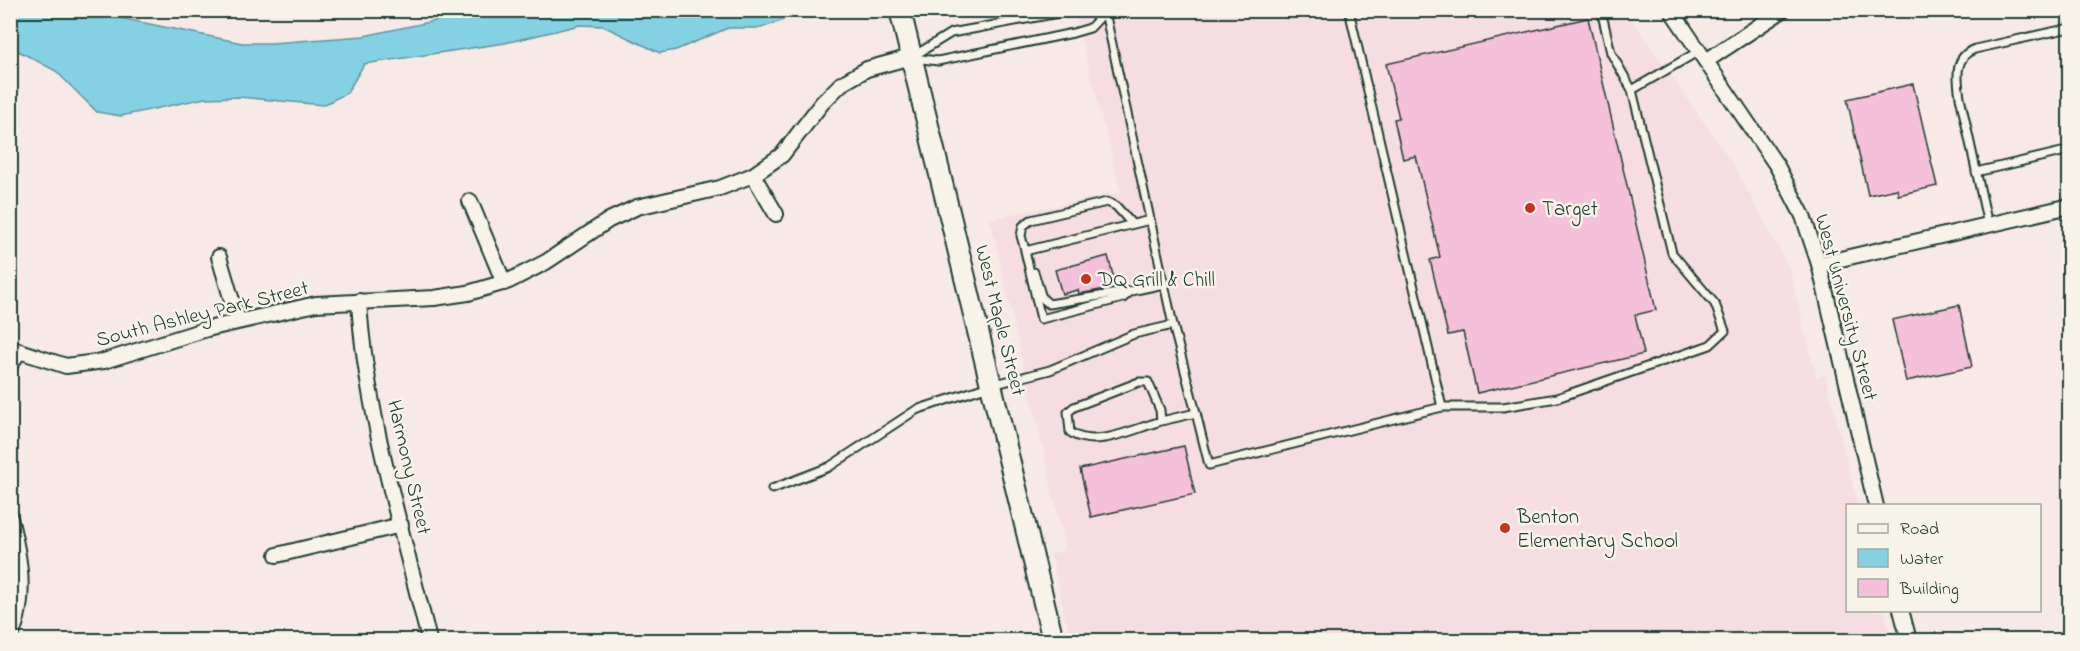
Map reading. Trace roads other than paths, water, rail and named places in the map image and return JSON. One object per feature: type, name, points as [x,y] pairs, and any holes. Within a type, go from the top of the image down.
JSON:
[{"type":"main road","name":"West Maple Street","points":[[900,10],[1053,640]]},
{"type":"street","name":"West University Street","points":[[1671,10],[1777,166],[1803,216],[1819,264],[1876,504]]},
{"type":"street","points":[[1702,56],[1783,10]]},
{"type":"street","name":"South Ashley Park Street","points":[[15,350],[66,366],[104,361],[238,321],[316,303],[434,298],[504,283],[546,262],[581,237],[637,207],[720,188],[753,175],[782,155],[822,103],[841,84],[867,69],[911,57]]},
{"type":"street","points":[[753,175],[776,214]]},
{"type":"street","points":[[470,201],[504,283]]},
{"type":"street","points":[[1819,264],[2070,206]]},
{"type":"street","points":[[219,257],[238,321]]},
{"type":"street","name":"Harmony Street","points":[[359,301],[361,341],[401,525],[429,640]]},
{"type":"street","points":[[10,365],[15,350]]},
{"type":"street","points":[[10,518],[19,556],[21,592],[16,625],[10,638]]},
{"type":"street","points":[[277,555],[401,525]]},
{"type":"street","points":[[1902,612],[1909,640]]},
{"type":"lane","points":[[911,57],[951,33],[1075,10]]},
{"type":"lane","points":[[1349,10],[1442,407]]},
{"type":"lane","points":[[1106,11],[1173,325],[1209,465],[1442,407],[1503,406],[1557,398],[1710,345],[1725,331],[1715,304],[1672,254],[1632,90],[1611,53],[1601,10]]},
{"type":"lane","points":[[911,57],[938,61],[1073,33],[1090,28],[1106,11]]},
{"type":"lane","points":[[1988,225],[1958,79],[1961,58],[1967,52],[1976,49],[2070,28]]},
{"type":"lane","points":[[1632,90],[1702,56]]},
{"type":"lane","points":[[1976,172],[2070,150]]},
{"type":"lane","points":[[1131,291],[1123,298],[1041,319],[1022,236],[1023,226],[1031,220],[1107,202],[1116,206],[1132,224]]},
{"type":"lane","points":[[1025,251],[1150,219]]},
{"type":"lane","points":[[1025,251],[1042,298],[1049,304],[1164,284]]},
{"type":"lane","points":[[772,489],[829,467],[916,410],[992,385],[1050,370],[1134,334],[1173,325]]},
{"type":"lane","points":[[1161,421],[1160,410],[1148,382],[1139,382],[1068,412],[1070,432],[1079,439],[1095,439],[1196,413]]},
{"type":"water","points":[[11,10],[86,11],[242,43],[364,36],[481,11],[798,11],[781,21],[761,28],[728,28],[676,50],[660,53],[603,26],[580,25],[505,43],[364,64],[347,93],[323,105],[239,97],[205,98],[121,116],[97,112],[56,71],[11,47]]},
{"type":"place","name":"Target","points":[[1530,208]]},
{"type":"place","name":"DQ Grill & Chill","points":[[1086,279]]},
{"type":"place","name":"Benton Elementary School","points":[[1505,528]]}]
